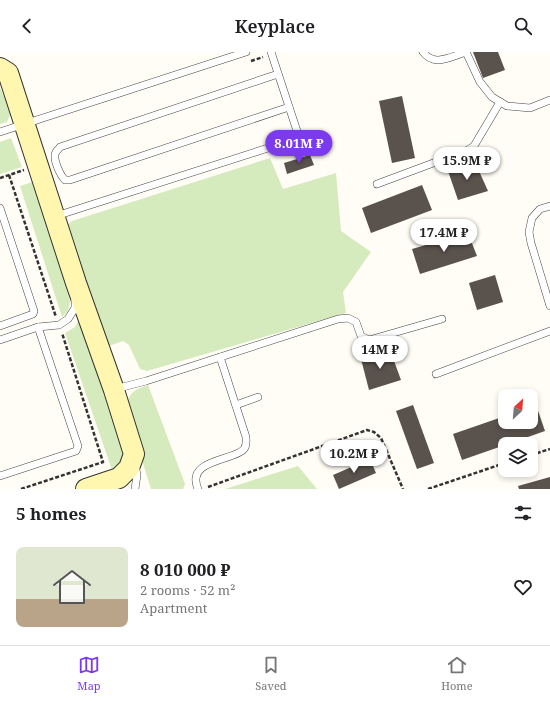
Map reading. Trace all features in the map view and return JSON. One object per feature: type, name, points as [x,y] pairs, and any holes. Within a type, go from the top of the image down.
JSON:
[{"type":"street","points":[[0,68],[8,73],[76,283],[114,390],[134,454],[129,468],[119,478],[86,489]]},
{"type":"lane","points":[[0,132],[246,52]]},
{"type":"lane","points":[[271,52],[298,134],[296,139],[299,151]]},
{"type":"lane","points":[[422,52],[428,58],[436,61],[466,52],[480,82],[492,96],[508,106],[530,108],[550,100]]},
{"type":"lane","points":[[278,74],[60,147],[56,152],[55,157],[61,176],[65,180],[70,180],[289,107]]},
{"type":"lane","points":[[377,184],[468,150],[474,146],[500,102]]},
{"type":"lane","points":[[55,216],[296,139]]},
{"type":"lane","points":[[550,206],[540,208],[532,218],[529,232],[550,306]]},
{"type":"lane","points":[[0,208],[34,310],[33,314],[0,326]]},
{"type":"lane","points":[[0,340],[38,327],[59,325],[68,319],[75,308],[76,283]]},
{"type":"lane","points":[[114,390],[338,319],[348,318],[356,322],[361,336],[369,340],[442,319]]},
{"type":"lane","points":[[0,476],[76,451],[78,449],[76,439],[38,327]]},
{"type":"lane","points":[[436,374],[550,331]]},
{"type":"lane","points":[[198,489],[196,485],[197,475],[202,468],[210,462],[243,451],[246,445],[246,437],[220,357]]},
{"type":"lane","points":[[236,405],[258,397]]},
{"type":"lane","points":[[134,454],[137,475],[136,489]]},
{"type":"path","points":[[248,62],[263,57]]},
{"type":"path","points":[[204,489],[367,430],[374,432],[381,438],[403,489]]},
{"type":"path","points":[[538,453],[550,449]]},
{"type":"path","points":[[428,489],[498,465]]},
{"type":"green space","points":[[0,88],[11,112],[7,122],[0,124]]},
{"type":"green space","points":[[11,138],[22,167],[0,174],[0,142]]},
{"type":"green space","points":[[270,158],[283,189],[336,173],[341,231],[371,252],[343,292],[346,313],[147,371],[140,369],[129,345],[123,341],[106,347],[68,225],[72,221]]},
{"type":"green space","points":[[38,180],[61,252],[63,279],[70,301],[68,311],[62,317],[20,186]]},
{"type":"green space","points":[[80,317],[128,461],[113,473],[65,333],[75,327]]},
{"type":"green space","points":[[148,385],[185,484],[183,489],[151,489],[126,408],[129,398],[133,392]]},
{"type":"green space","points":[[298,466],[317,489],[225,489]]},
{"type":"building","points":[[473,52],[498,52],[505,70],[483,78]]},
{"type":"building","points":[[402,96],[415,158],[392,163],[379,101]]},
{"type":"building","points":[[310,155],[314,165],[287,174],[284,163]]},
{"type":"building","points":[[475,162],[488,191],[458,200],[448,171]]},
{"type":"building","points":[[422,185],[432,210],[371,233],[362,208]]},
{"type":"building","points":[[468,233],[477,256],[420,274],[412,249]]},
{"type":"building","points":[[495,275],[503,302],[477,310],[469,283]]},
{"type":"building","points":[[390,350],[401,380],[369,390],[361,359]]},
{"type":"building","points":[[413,405],[434,463],[417,469],[396,411]]},
{"type":"building","points":[[538,411],[545,431],[528,437],[498,437],[498,447],[462,460],[453,434],[498,418],[498,429],[538,429]]},
{"type":"building","points":[[370,459],[376,473],[339,489],[333,475]]},
{"type":"building","points":[[550,477],[550,489],[519,489],[518,486]]}]
